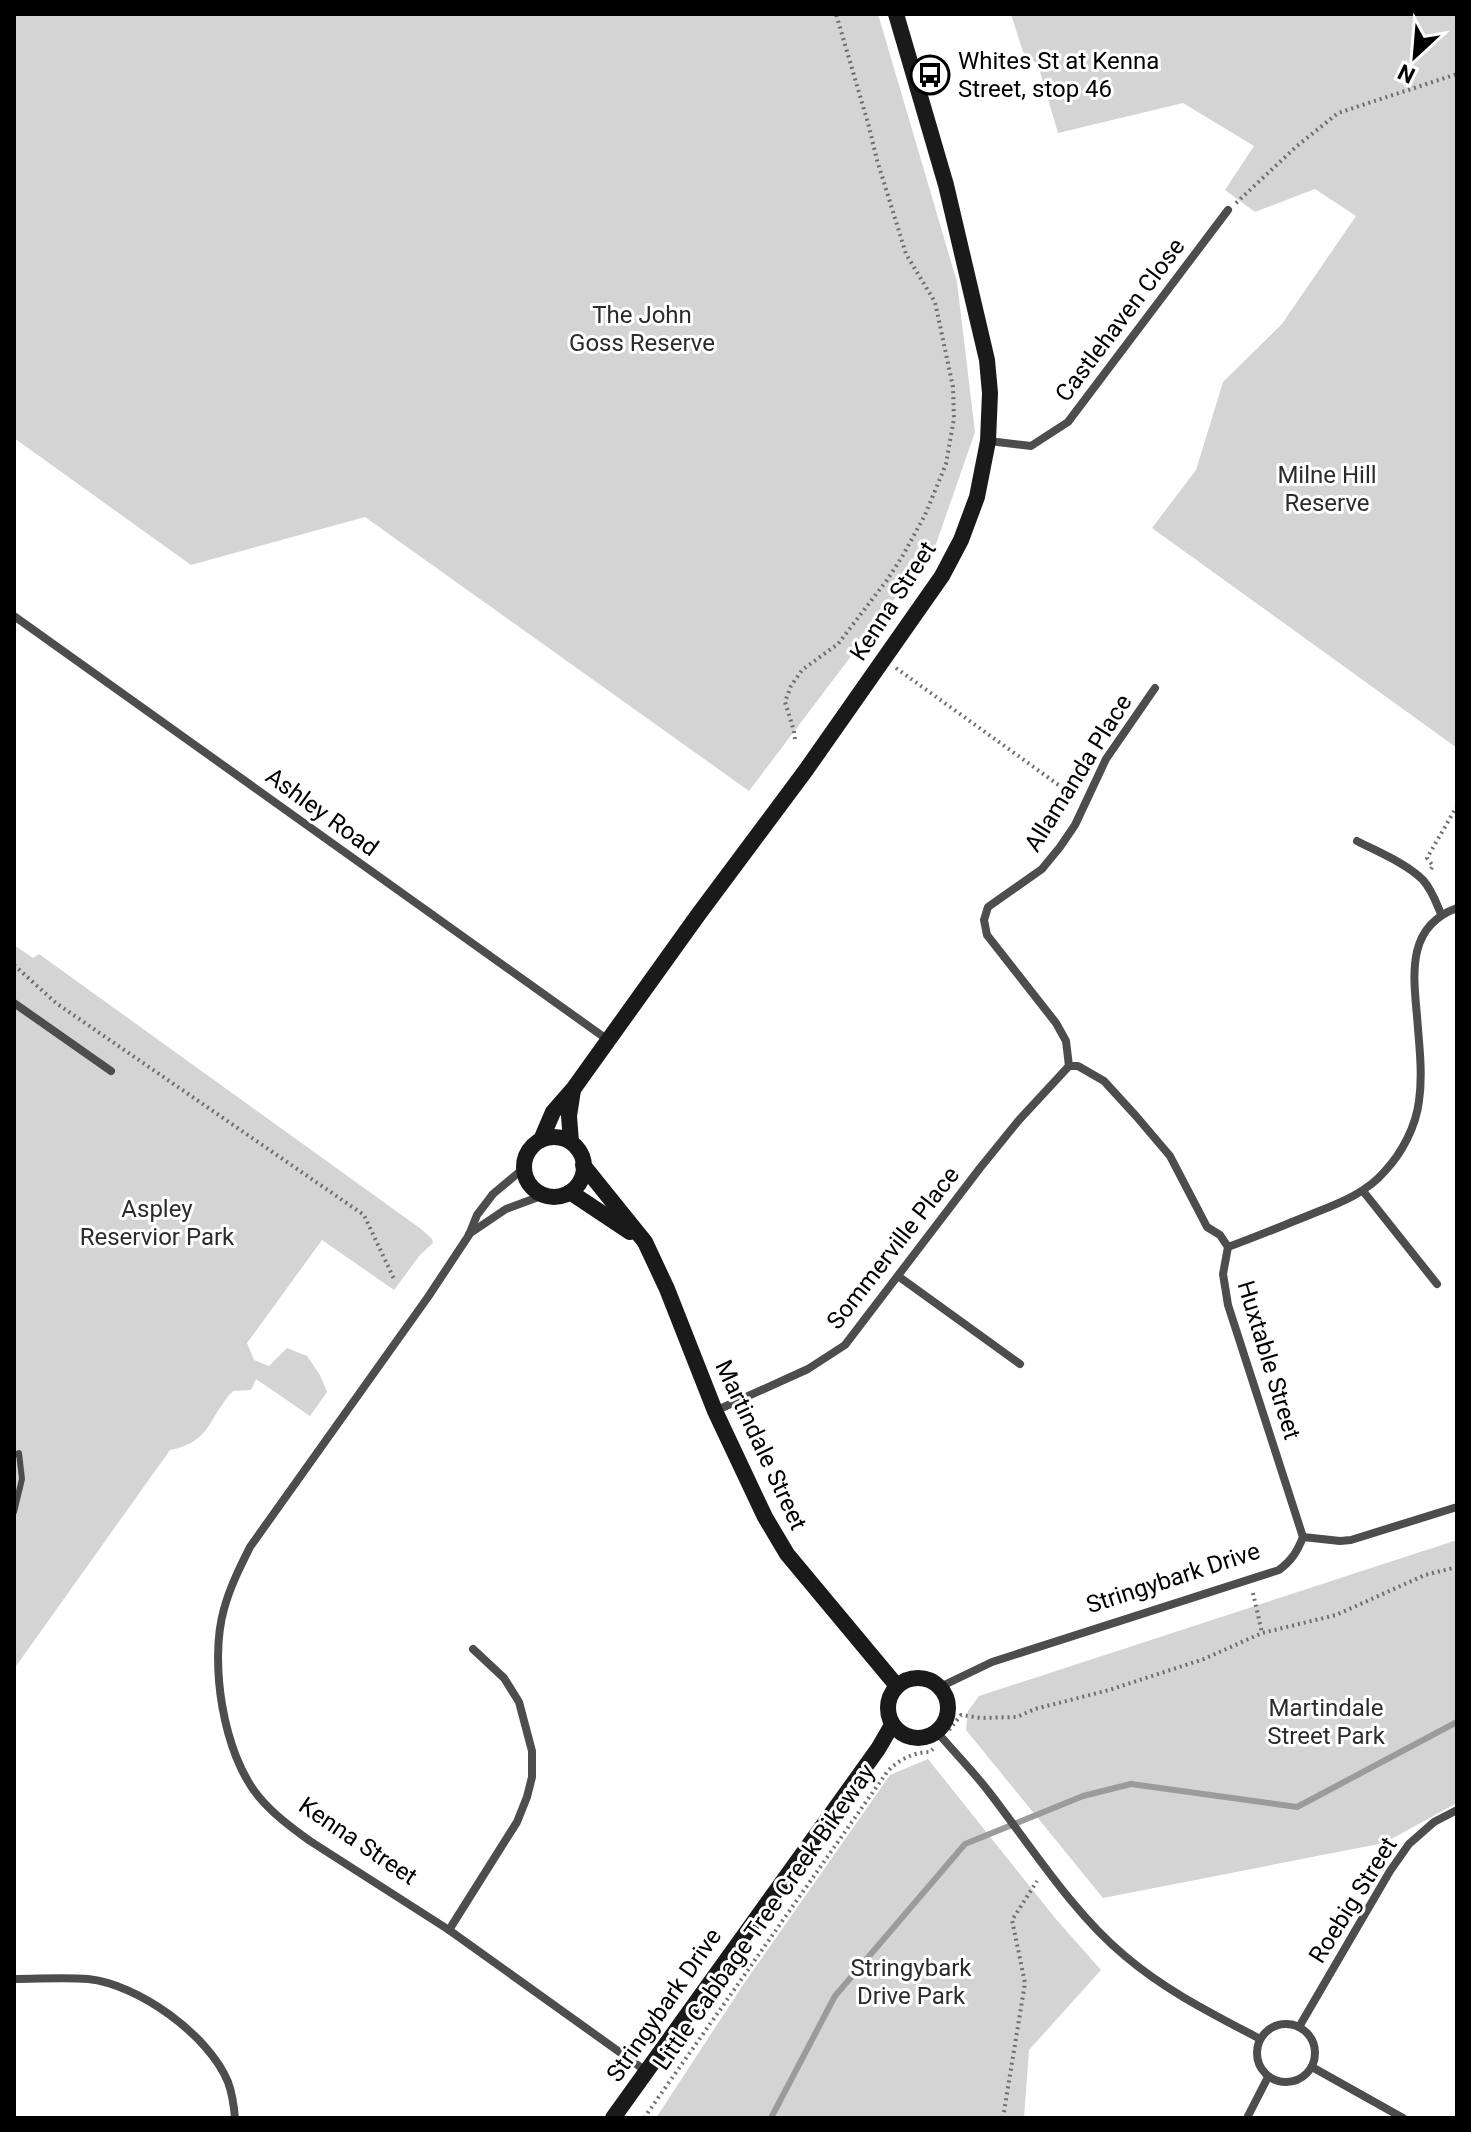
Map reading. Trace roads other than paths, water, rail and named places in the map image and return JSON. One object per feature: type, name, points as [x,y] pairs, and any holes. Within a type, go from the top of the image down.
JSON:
[{"type":"street","name":"Kenna Street","points":[[646,2071],[449,1930],[290,1827],[258,1796],[237,1759],[221,1701],[218,1644],[223,1611],[250,1547],[428,1297],[469,1235],[477,1215],[493,1194],[524,1168],[528,1151],[541,1140],[553,1112],[574,1088],[884,660],[942,576],[961,540],[977,497],[988,441],[990,393],[987,360],[946,185],[896,14]]},
{"type":"street","name":"Castlehaven Close","points":[[988,441],[1031,446],[1068,422],[1228,210]]},
{"type":"street","name":"Ashley Road","points":[[14,616],[608,1040]]},
{"type":"street","name":"Allamanda Place","points":[[1069,1066],[1066,1041],[1056,1023],[987,935],[984,920],[988,907],[1042,869],[1075,825],[1106,759],[1155,688]]},
{"type":"street","points":[[1357,841],[1411,870],[1424,881],[1441,914]]},
{"type":"street","points":[[1069,1066],[1078,1066],[1104,1081],[1136,1116],[1170,1156],[1207,1227],[1220,1235],[1228,1247],[1341,1203],[1363,1191],[1384,1173],[1409,1136],[1419,1104],[1421,1070],[1413,983],[1417,949],[1425,929],[1441,914],[1457,908]]},
{"type":"street","points":[[14,1003],[111,1071]]},
{"type":"street","name":"Sommerville Place","points":[[715,1411],[808,1369],[845,1345],[980,1168],[1069,1066]]},
{"type":"street","name":"Kenna Street","points":[[574,1088],[569,1116],[571,1142],[582,1156],[583,1165]]},
{"type":"street","points":[[541,1140],[556,1137],[571,1142]]},
{"type":"street","points":[[583,1165],[580,1180],[570,1192],[645,1242]]},
{"type":"street","name":"Martindale Street","points":[[583,1165],[645,1242],[715,1411],[765,1517],[787,1554],[897,1686]]},
{"type":"street","points":[[524,1168],[530,1184],[544,1195]]},
{"type":"street","points":[[1363,1191],[1437,1284]]},
{"type":"street","name":"Kenna Street","points":[[469,1235],[506,1209],[544,1195],[570,1192]]},
{"type":"street","name":"Huxtable Street","points":[[1228,1247],[1223,1274],[1228,1305],[1303,1537]]},
{"type":"street","points":[[898,1276],[1020,1364]]},
{"type":"street","points":[[1303,1537],[1351,1540],[1457,1507]]},
{"type":"street","name":"Stringybark Drive","points":[[940,1687],[992,1662],[1279,1570],[1298,1551],[1303,1537]]},
{"type":"street","points":[[449,1930],[517,1822],[532,1777],[532,1751],[519,1702],[504,1678],[473,1649]]},
{"type":"street","points":[[897,1686],[905,1680],[924,1678],[940,1687],[948,1705],[940,1736]]},
{"type":"street","name":"Stringybark Drive","points":[[613,2118],[878,1749],[892,1725],[888,1700],[897,1686]]},
{"type":"street","points":[[892,1725],[908,1737],[940,1736]]},
{"type":"street","points":[[940,1736],[987,1789],[1084,1914],[1123,1954],[1159,1983],[1260,2039]]},
{"type":"street","name":"Roebig Street","points":[[1299,2027],[1409,1844],[1434,1822],[1457,1810]]},
{"type":"street","points":[[14,1979],[89,1979],[120,1986],[149,2001],[170,2015],[212,2055],[227,2081],[235,2118]]},
{"type":"street","points":[[1291,2024],[1299,2027],[1314,2044],[1312,2067],[1297,2080],[1278,2081],[1268,2077],[1256,2055],[1260,2039],[1273,2026],[1291,2024]]},
{"type":"street","points":[[1312,2067],[1403,2118]]},
{"type":"street","points":[[1247,2118],[1268,2077]]},
{"type":"lane","points":[[14,1455],[19,1453],[22,1479],[14,1512]]},
{"type":"waterway","points":[[771,2118],[835,1996],[965,1844],[1083,1796],[1131,1784],[1297,1807],[1457,1722]]},
{"type":"place","name":"Whites St at Kenna Street, stop 46","points":[[930,75]]},
{"type":"park label","name":"The John Goss Reserve","points":[[642,329]]},
{"type":"park label","name":"Milne Hill Reserve","points":[[1327,489]]},
{"type":"park label","name":"Aspley Reservior Park","points":[[157,1223]]},
{"type":"park label","name":"Martindale Street Park","points":[[1326,1722]]},
{"type":"park label","name":"Stringybark Drive Park","points":[[911,1982]]}]
